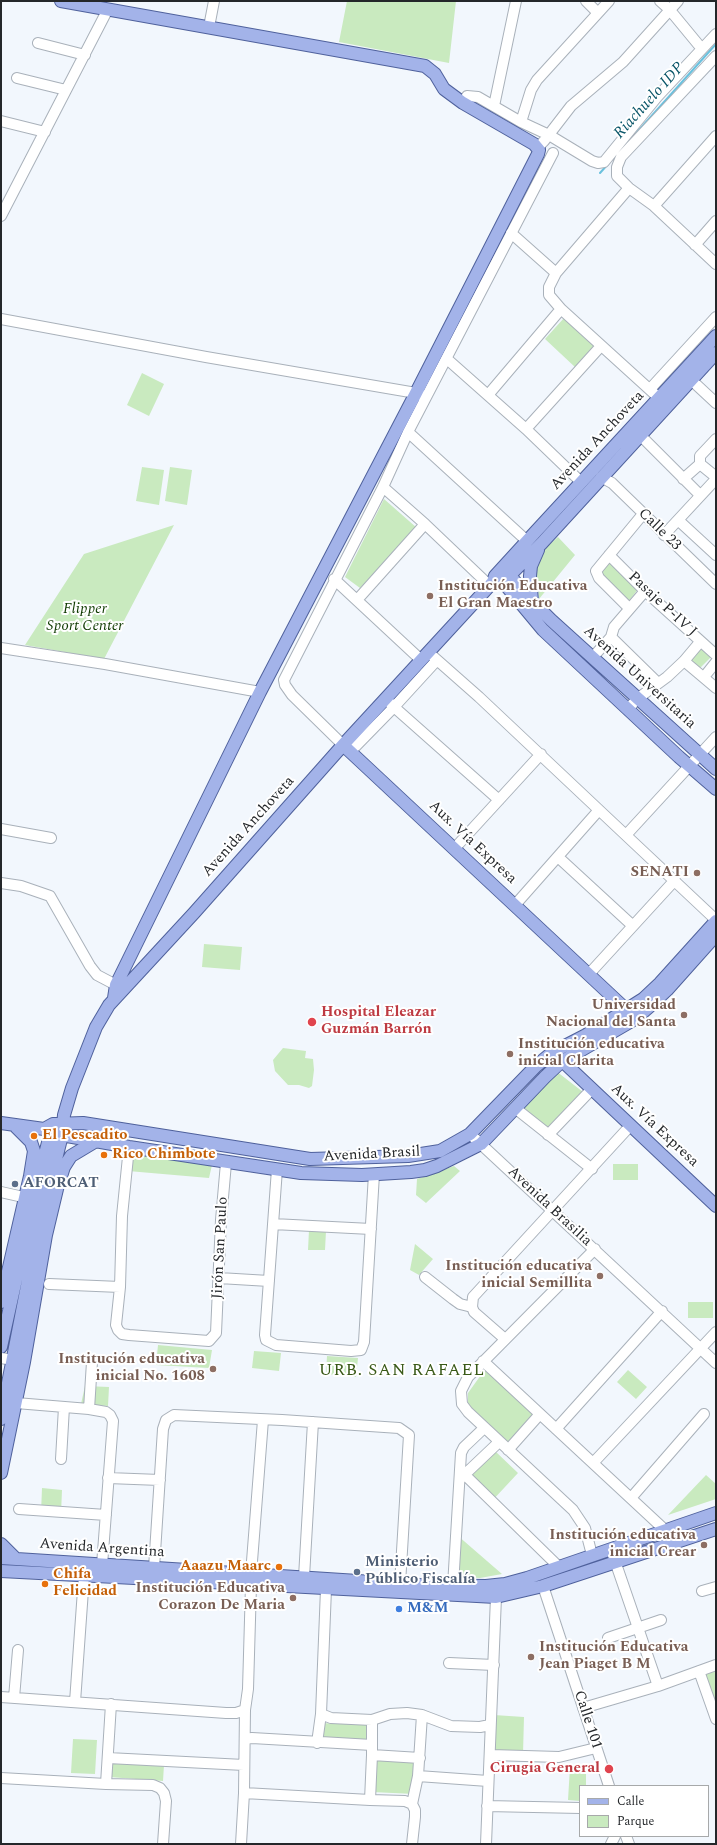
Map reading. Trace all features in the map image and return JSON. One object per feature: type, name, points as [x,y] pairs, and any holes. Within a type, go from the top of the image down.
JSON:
[{"type":"main road","points":[[61,1],[81,3],[425,66],[435,74],[444,89],[463,103],[538,147],[538,154],[421,396],[260,692],[116,985],[114,998]]},
{"type":"main road","name":"Avenida Anchoveta","points":[[499,578],[542,542],[641,436],[716,336]]},
{"type":"main road","name":"Avenida Anchoveta","points":[[1,1347],[30,1198],[56,1127],[96,1027],[114,998],[390,703],[428,657],[499,578],[527,541],[659,398],[716,353]]},
{"type":"main road","points":[[532,601],[530,576],[531,566],[542,542]]},
{"type":"main road","points":[[499,578],[543,630],[716,789]]},
{"type":"main road","name":"Avenida Universitaria","points":[[499,578],[532,601],[637,699],[716,769]]},
{"type":"main road","name":"Aux. Vía Expresa","points":[[347,748],[590,974],[627,1009],[635,1019]]},
{"type":"main road","name":"Avenida Brasil","points":[[1,1123],[56,1127],[83,1123],[310,1159],[408,1156],[440,1150],[470,1134],[536,1066],[553,1052],[586,1035],[643,999],[716,921]]},
{"type":"main road","name":"Avenida Brasil","points":[[56,1127],[96,1141],[277,1170],[317,1174],[374,1174],[411,1172],[437,1166],[481,1144],[561,1062],[635,1019],[667,990],[716,935]]},
{"type":"main road","name":"Aux. Vía Expresa","points":[[553,1052],[561,1062],[716,1206]]},
{"type":"main road","points":[[1,1302],[30,1198],[34,1151],[31,1142],[14,1125]]},
{"type":"main road","name":"Avenida Anchoveta","points":[[1,1419],[6,1359],[38,1234],[56,1127]]},
{"type":"main road","points":[[1,1473],[24,1362],[46,1235],[64,1167],[71,1156],[96,1141]]},
{"type":"main road","points":[[408,1156],[411,1172]]},
{"type":"main road","name":"Avenida Argentina","points":[[1,1571],[84,1576],[200,1576],[251,1579],[326,1589],[400,1584],[486,1586],[505,1584],[527,1578],[716,1513]]},
{"type":"main road","name":"Avenida Argentina","points":[[251,1579],[304,1576],[366,1586],[496,1597],[530,1590],[716,1529]]},
{"type":"main road","points":[[1,1544],[16,1559]]},
{"type":"main road","name":"Avenida Argentina","points":[[1,1558],[154,1568],[200,1576]]},
{"type":"street","points":[[209,27],[214,1]]},
{"type":"street","points":[[494,106],[516,1]]},
{"type":"street","points":[[586,1],[598,13]]},
{"type":"street","points":[[521,122],[531,90],[537,80],[609,1]]},
{"type":"street","points":[[660,1],[669,9],[702,49]]},
{"type":"street","points":[[538,147],[571,106],[589,89],[623,62],[669,9],[678,1]]},
{"type":"street","points":[[1,216],[108,9]]},
{"type":"street","points":[[463,103],[467,96],[471,95],[494,106],[521,122],[549,135],[592,161],[598,163],[604,162],[657,97],[716,34]]},
{"type":"street","points":[[38,43],[85,55]]},
{"type":"street","points":[[715,59],[621,157],[617,167],[617,176],[629,188],[654,206],[716,264]]},
{"type":"street","points":[[17,78],[66,90]]},
{"type":"street","points":[[1,121],[44,132]]},
{"type":"street","points":[[654,206],[716,136]]},
{"type":"street","points":[[553,153],[447,359],[421,396],[408,432],[383,487],[334,579],[541,754],[675,880],[716,921]]},
{"type":"street","points":[[629,188],[556,273],[549,287],[549,295],[561,309],[659,398]]},
{"type":"street","points":[[695,245],[716,221]]},
{"type":"street","points":[[511,233],[556,273]]},
{"type":"street","points":[[488,395],[561,309]]},
{"type":"street","points":[[650,389],[716,317]]},
{"type":"street","points":[[1,319],[421,396]]},
{"type":"street","points":[[526,429],[601,346]]},
{"type":"street","points":[[447,359],[526,429],[581,482]]},
{"type":"street","points":[[687,376],[716,403]]},
{"type":"street","points":[[408,432],[527,541]]},
{"type":"street","points":[[641,436],[700,496]]},
{"type":"street","points":[[683,479],[700,464],[700,456],[716,439]]},
{"type":"street","points":[[664,535],[716,478],[700,464]]},
{"type":"street","name":"Calle 23","points":[[602,477],[612,483],[716,584]]},
{"type":"street","points":[[383,487],[425,524],[499,578]]},
{"type":"street","points":[[629,608],[596,574],[598,568],[643,514]]},
{"type":"street","points":[[678,520],[716,555]]},
{"type":"street","points":[[357,600],[425,524]]},
{"type":"street","name":"Pasaje P-IV J","points":[[609,555],[645,591],[716,655]]},
{"type":"street","name":"Aux. Vía Expresa","points":[[334,579],[284,680],[287,690],[347,748]]},
{"type":"street","points":[[593,657],[611,637],[614,627],[645,591]]},
{"type":"street","points":[[611,637],[658,683]]},
{"type":"street","points":[[628,709],[637,699],[667,677],[684,661],[700,642]]},
{"type":"street","points":[[1,648],[105,664],[260,692]]},
{"type":"street","points":[[684,661],[716,688]]},
{"type":"street","points":[[704,677],[716,662]]},
{"type":"street","points":[[390,703],[499,800]]},
{"type":"street","points":[[626,835],[716,737]]},
{"type":"street","points":[[454,849],[541,754]]},
{"type":"street","points":[[515,905],[599,810]]},
{"type":"street","points":[[1,829],[51,838]]},
{"type":"street","points":[[558,857],[633,926]]},
{"type":"street","points":[[590,974],[675,880]]},
{"type":"street","points":[[1,883],[21,886],[50,896],[90,966],[97,975],[116,985]]},
{"type":"street","points":[[548,1135],[591,1090]]},
{"type":"street","points":[[515,1108],[592,1170]]},
{"type":"street","points":[[505,1339],[480,1319],[474,1312],[472,1307],[473,1297],[592,1170],[630,1126]]},
{"type":"street","name":"Avenida Brasilia","points":[[470,1134],[662,1311],[700,1350],[716,1363]]},
{"type":"street","points":[[49,1284],[120,1287],[122,1216],[129,1147]]},
{"type":"street","name":"Jirón San Paulo","points":[[120,1287],[116,1325],[122,1334],[209,1341],[216,1333],[226,1163]]},
{"type":"street","points":[[277,1170],[265,1335],[266,1340],[270,1343],[351,1351],[361,1350],[364,1342],[374,1174]]},
{"type":"street","points":[[1,1192],[30,1198]]},
{"type":"street","points":[[273,1224],[371,1229]]},
{"type":"street","points":[[587,1571],[585,1528],[573,1510],[468,1412],[462,1404],[461,1391],[468,1376],[595,1249]]},
{"type":"street","points":[[425,1277],[457,1301],[472,1307]]},
{"type":"street","points":[[219,1278],[269,1282]]},
{"type":"street","points":[[556,1429],[662,1311]]},
{"type":"street","points":[[593,1463],[716,1332]]},
{"type":"street","points":[[6,1359],[24,1362]]},
{"type":"street","points":[[89,1409],[92,1362]]},
{"type":"street","points":[[483,1362],[666,1530]]},
{"type":"street","points":[[16,1403],[89,1409],[106,1412],[110,1415],[113,1421],[102,1565]]},
{"type":"street","points":[[61,1459],[64,1407]]},
{"type":"street","points":[[508,1450],[540,1414]]},
{"type":"street","points":[[631,1498],[704,1414]]},
{"type":"street","points":[[154,1568],[164,1429],[166,1420],[174,1415],[313,1422],[399,1428],[409,1435],[400,1584]]},
{"type":"street","points":[[241,1844],[251,1579],[263,1420]]},
{"type":"street","points":[[304,1576],[313,1422]]},
{"type":"street","points":[[453,1586],[462,1477],[461,1453],[464,1447],[484,1428]]},
{"type":"street","points":[[462,1477],[499,1442]]},
{"type":"street","points":[[462,1477],[559,1567]]},
{"type":"street","points":[[108,1478],[160,1480]]},
{"type":"street","points":[[19,1509],[106,1515]]},
{"type":"street","points":[[615,1561],[658,1686]]},
{"type":"street","name":"Calle 101","points":[[544,1572],[546,1585],[583,1708],[609,1785]]},
{"type":"street","points":[[75,1702],[84,1576]]},
{"type":"street","points":[[527,1578],[530,1590]]},
{"type":"street","points":[[702,1591],[716,1587]]},
{"type":"street","points":[[317,1743],[321,1714],[326,1589]]},
{"type":"street","points":[[486,1844],[488,1781],[491,1755],[490,1725],[492,1716],[496,1597]]},
{"type":"street","points":[[608,1638],[661,1620]]},
{"type":"street","points":[[14,1698],[18,1650]]},
{"type":"street","points":[[449,1663],[494,1665]]},
{"type":"street","points":[[583,1708],[658,1686],[716,1665]]},
{"type":"street","points":[[699,1671],[716,1720]]},
{"type":"street","points":[[1,1697],[226,1713],[236,1713],[245,1710]]},
{"type":"street","points":[[106,1784],[111,1704]]},
{"type":"street","points":[[321,1714],[331,1718],[372,1720],[396,1713],[422,1715],[451,1726],[480,1727],[490,1725]]},
{"type":"street","points":[[412,1844],[415,1817],[412,1804],[418,1776],[422,1715]]},
{"type":"street","points":[[370,1800],[372,1720]]},
{"type":"street","points":[[246,1739],[252,1738],[317,1743],[420,1758]]},
{"type":"street","points":[[491,1755],[559,1757],[596,1748]]},
{"type":"street","points":[[108,1758],[244,1765]]},
{"type":"street","points":[[418,1776],[488,1781]]},
{"type":"street","points":[[1,1778],[153,1785],[160,1788],[164,1793],[166,1801],[163,1844]]},
{"type":"street","points":[[244,1793],[405,1801],[412,1804]]},
{"type":"street","points":[[487,1806],[579,1808]]},
{"type":"green space","points":[[347,1],[456,1],[449,63],[339,42]]},
{"type":"green space","points":[[564,318],[596,346],[576,368],[545,339]]},
{"type":"green space","points":[[142,373],[164,384],[149,416],[127,405]]},
{"type":"green space","points":[[142,467],[164,470],[159,505],[136,501]]},
{"type":"green space","points":[[170,467],[192,470],[187,505],[165,501]]},
{"type":"green space","points":[[384,499],[417,528],[360,588],[345,577]]},
{"type":"green space","name":"Flipper Sport Center","points":[[174,525],[104,659],[25,645],[84,554]]},
{"type":"green space","points":[[558,537],[575,555],[539,599],[536,569],[541,552]]},
{"type":"green space","points":[[608,561],[639,588],[628,602],[597,574]]},
{"type":"green space","points":[[700,646],[712,656],[700,668],[688,658]]},
{"type":"green space","points":[[204,944],[242,947],[240,970],[202,967]]},
{"type":"green space","points":[[283,1048],[306,1051],[305,1058],[313,1059],[314,1070],[312,1086],[309,1088],[299,1085],[288,1085],[275,1071],[273,1060]]},
{"type":"green space","points":[[556,1071],[583,1092],[547,1132],[519,1108]]},
{"type":"green space","points":[[130,1153],[212,1165],[209,1178],[128,1171]]},
{"type":"green space","points":[[613,1164],[638,1164],[638,1180],[613,1180]]},
{"type":"green space","points":[[454,1166],[460,1171],[426,1203],[416,1195],[417,1179]]},
{"type":"green space","points":[[309,1230],[326,1231],[325,1250],[308,1250]]},
{"type":"green space","points":[[415,1244],[433,1259],[419,1275],[410,1270]]},
{"type":"green space","points":[[688,1302],[713,1302],[713,1318],[688,1318]]},
{"type":"green space","points":[[158,1345],[212,1350],[209,1368],[156,1365]]},
{"type":"green space","points":[[254,1351],[281,1353],[279,1371],[252,1368]]},
{"type":"green space","points":[[327,1356],[358,1358],[356,1377],[326,1374]]},
{"type":"green space","points":[[486,1368],[536,1415],[508,1444],[468,1404],[468,1393]]},
{"type":"green space","points":[[628,1370],[647,1387],[636,1399],[617,1382]]},
{"type":"green space","points":[[85,1386],[109,1387],[108,1406],[81,1404]]},
{"type":"green space","points":[[495,1451],[518,1473],[491,1502],[467,1478]]},
{"type":"green space","points":[[706,1475],[716,1484],[716,1499],[668,1515]]},
{"type":"green space","points":[[42,1488],[62,1490],[61,1514],[41,1513]]},
{"type":"green space","points":[[457,1535],[502,1574],[480,1578],[456,1577]]},
{"type":"green space","points":[[716,1668],[716,1704],[705,1672]]},
{"type":"green space","points":[[494,1715],[524,1717],[523,1754],[491,1751]]},
{"type":"green space","points":[[320,1723],[370,1725],[369,1745],[319,1742]]},
{"type":"green space","points":[[73,1739],[97,1740],[95,1774],[71,1773]]},
{"type":"green space","points":[[374,1758],[417,1761],[414,1794],[372,1792]]},
{"type":"green space","points":[[110,1761],[164,1765],[163,1781],[109,1777]]},
{"type":"green space","points":[[570,1767],[586,1767],[586,1785],[579,1785],[579,1801],[568,1800]]},
{"type":"waterway","name":"Riachuelo IDP","points":[[622,149],[716,44]]},
{"type":"waterway","name":"Riachuelo IDP","points":[[600,173],[608,164]]},
{"type":"place","name":"Institución Educativa El Gran Maestro","points":[[430,596]]},
{"type":"place","name":"SENATI","points":[[697,873]]},
{"type":"place","name":"Universidad Nacional del Santa","points":[[684,1015]]},
{"type":"place","name":"Hospital Eleazar Guzmán Barrón","points":[[312,1022]]},
{"type":"place","name":"Institución educativa inicial Clarita","points":[[510,1054]]},
{"type":"place","name":"El Pescadito","points":[[34,1136]]},
{"type":"place","name":"Rico Chimbote","points":[[104,1155]]},
{"type":"place","name":"AFORCAT","points":[[15,1184]]},
{"type":"place","name":"Institución educativa inicial Semillita","points":[[600,1276]]},
{"type":"place","name":"Institución educativa inicial No. 1608","points":[[213,1369]]},
{"type":"place","name":"Institución educativa inicial Crear","points":[[704,1545]]},
{"type":"place","name":"Aaazu Maarc","points":[[279,1567]]},
{"type":"place","name":"Ministerio Público Fiscalía","points":[[357,1572]]},
{"type":"place","name":"Chifa Felicidad","points":[[45,1584]]},
{"type":"place","name":"Institución Educativa Corazon De Maria","points":[[293,1598]]},
{"type":"place","name":"M&M","points":[[399,1609]]},
{"type":"place","name":"Institución Educativa Jean Piaget B M","points":[[531,1657]]},
{"type":"place","name":"Cirugia General","points":[[609,1769]]},
{"type":"district","name":"URB. SAN RAFAEL","points":[[402,1372]]}]
